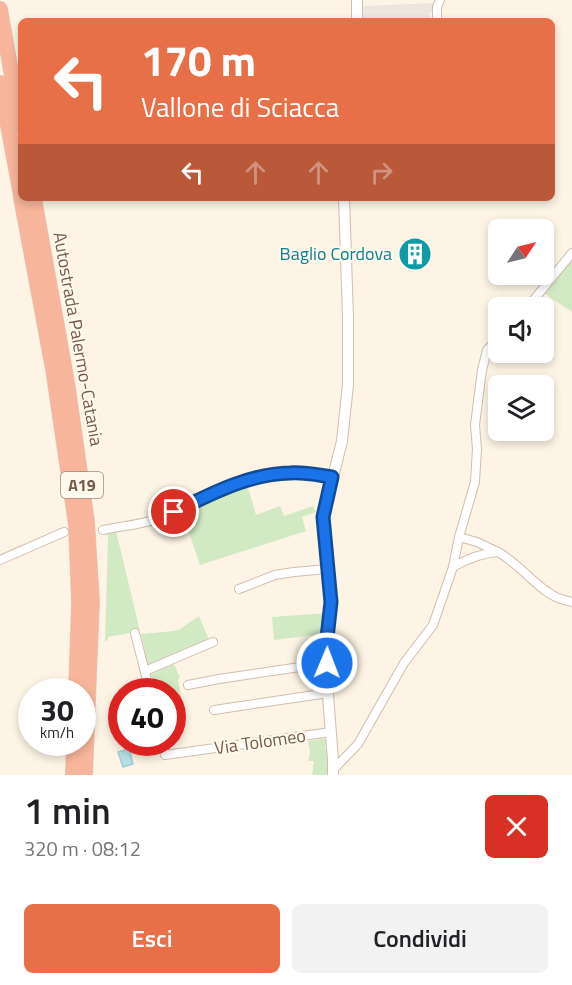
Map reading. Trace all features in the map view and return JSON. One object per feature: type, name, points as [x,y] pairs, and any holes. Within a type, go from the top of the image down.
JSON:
[{"type":"highway","points":[[0,9],[18,110]]},
{"type":"highway","name":"Autostrada Palermo-Catania","points":[[0,83],[18,181]]},
{"type":"highway","name":"Autostrada Palermo-Catania","points":[[22,201],[53,369],[76,525],[78,602],[76,678]]},
{"type":"highway","name":"Autostrada Palermo-Catania","points":[[35,201],[67,382],[87,521],[92,601],[85,775]]},
{"type":"highway","points":[[73,775],[74,756]]},
{"type":"street","points":[[357,0],[357,18]]},
{"type":"street","points":[[437,18],[437,7],[440,0]]},
{"type":"street","points":[[333,772],[327,663],[331,602],[323,517],[342,441],[348,385],[344,201]]},
{"type":"street","points":[[536,297],[572,253]]},
{"type":"street","points":[[333,772],[358,744],[404,663],[433,625],[453,567],[475,482],[477,449],[475,425],[482,370],[488,349]]},
{"type":"street","points":[[103,530],[158,519],[224,488],[255,477],[289,472],[332,477]]},
{"type":"street","points":[[0,560],[64,532]]},
{"type":"street","points":[[459,537],[477,542],[510,559],[552,594],[572,603]]},
{"type":"street","points":[[477,542],[482,547],[480,555]]},
{"type":"street","points":[[453,567],[484,553],[498,552]]},
{"type":"street","points":[[239,589],[275,575],[328,569]]},
{"type":"street","points":[[135,633],[147,678]]},
{"type":"street","points":[[145,671],[213,642]]},
{"type":"street","points":[[188,685],[219,678],[327,663]]},
{"type":"street","points":[[214,710],[328,693]]},
{"type":"street","name":"Via Tolomeo","points":[[186,752],[331,732]]},
{"type":"shaded area","points":[[433,3],[434,12],[429,13],[429,18],[362,18],[364,6]]},
{"type":"green space","points":[[572,253],[572,312],[554,300],[554,297],[541,291],[546,285],[554,285],[554,275]]},
{"type":"green space","points":[[247,484],[256,515],[280,506],[284,516],[313,506],[316,512],[302,517],[306,531],[200,565],[182,512],[189,509],[190,512],[194,511],[195,506]]},
{"type":"green space","points":[[116,531],[140,631],[108,637],[105,641],[108,536],[106,533]]},
{"type":"green space","points":[[326,613],[324,634],[274,640],[272,617]]},
{"type":"green space","points":[[199,616],[209,640],[148,666],[141,634],[174,631]]},
{"type":"green space","points":[[174,664],[180,678],[152,678],[151,674]]},
{"type":"green space","points":[[329,738],[328,745],[325,746],[326,750],[329,750],[330,775],[312,775],[314,761],[308,761],[310,753],[308,741]]},
{"type":"water","points":[[119,756],[131,756],[133,764],[123,767]]},
{"type":"place","name":"Baglio Cordova","points":[[415,254]]},
{"type":"route","points":[[174,512],[224,488],[255,477],[289,472],[332,477],[323,517],[331,602],[327,663]]}]
